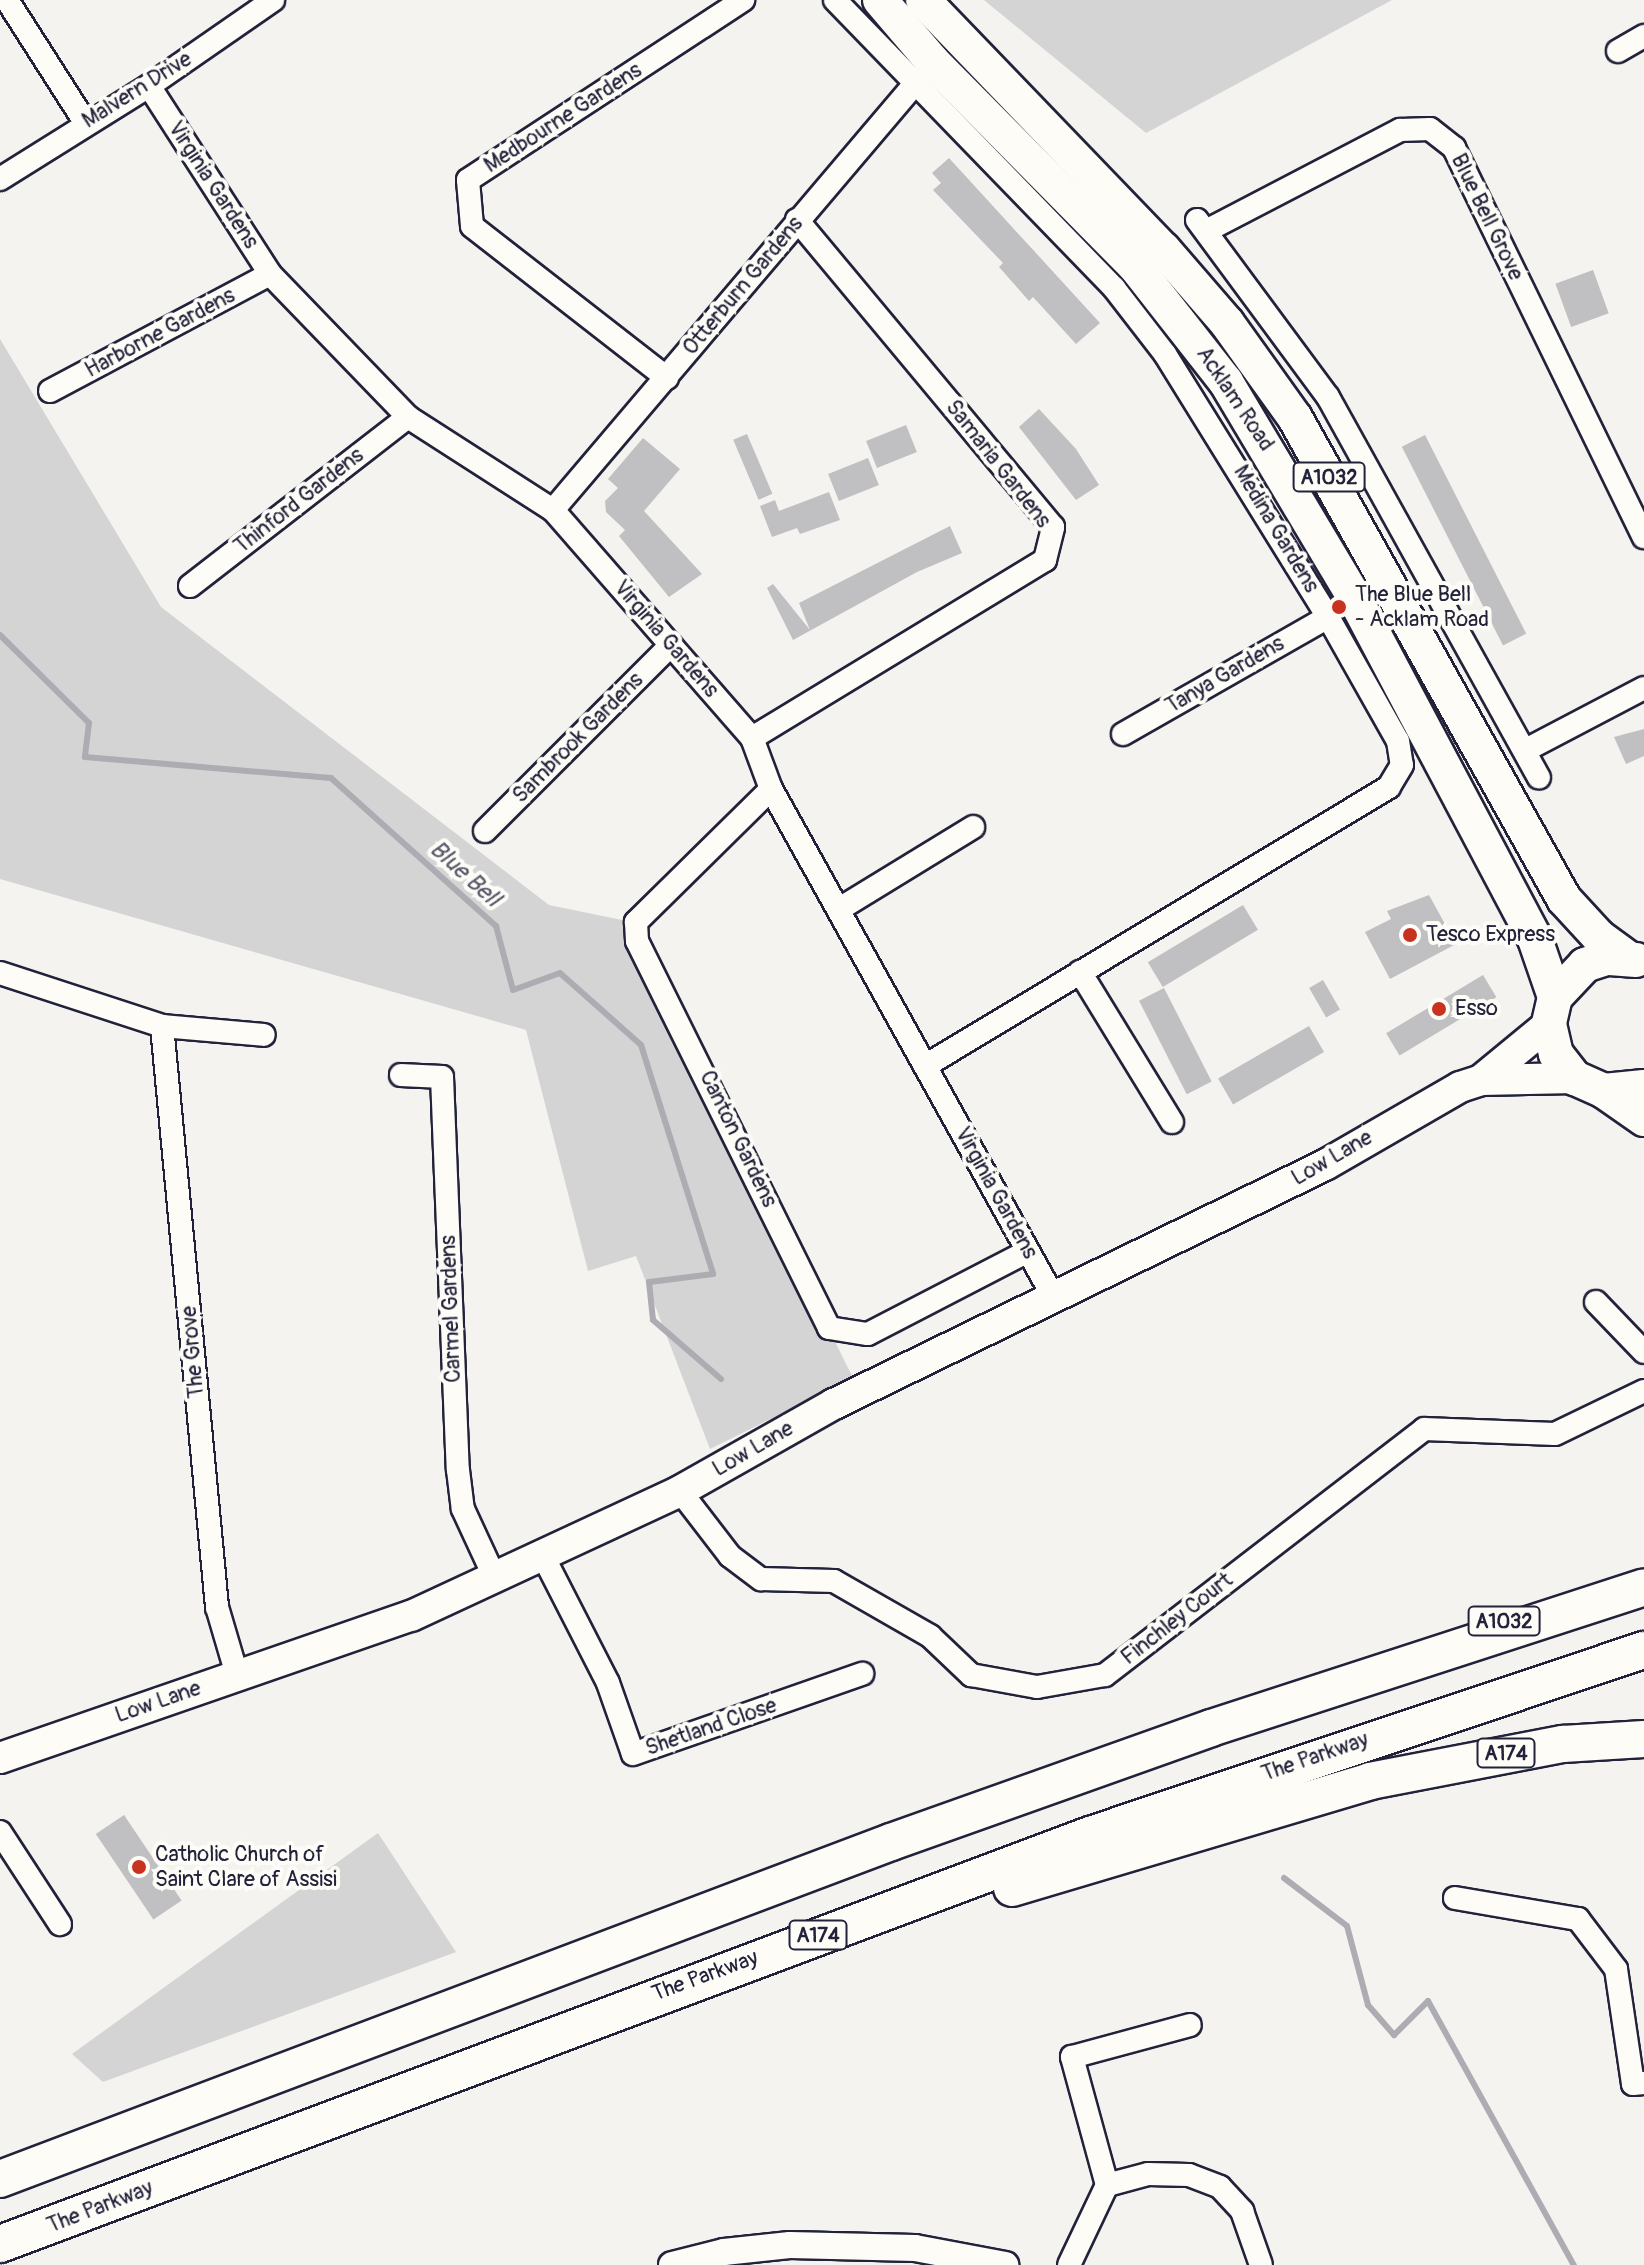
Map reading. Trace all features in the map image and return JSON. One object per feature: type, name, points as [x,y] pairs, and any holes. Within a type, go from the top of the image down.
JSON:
[{"type":"highway","name":"A1032","points":[[1365,1677],[1644,1566]]},
{"type":"highway","points":[[0,2179],[891,1842],[1365,1677],[1644,1587]]},
{"type":"highway","name":"The Parkway","points":[[0,2244],[606,2013],[1294,1763],[1644,1650]]},
{"type":"highway","name":"A174","points":[[606,2013],[813,1955],[1142,1847],[1370,1781],[1563,1744],[1644,1739]]},
{"type":"main road","name":"Acklam Road","points":[[880,0],[925,71],[1135,266],[1226,382],[1308,516],[1535,939],[1552,1010]]},
{"type":"main road","name":"Acklam Road","points":[[923,0],[1163,249],[1227,323],[1295,418],[1341,496],[1564,899],[1599,937],[1636,960]]},
{"type":"main road","name":"A1032","points":[[1636,960],[1585,965],[1552,1010],[1556,1054],[1590,1085],[1644,1119]]},
{"type":"main road","name":"Low Lane","points":[[0,1758],[411,1616],[541,1552],[680,1491],[834,1404],[1303,1176],[1381,1128],[1481,1080],[1552,1010]]},
{"type":"main road","name":"Low Lane","points":[[1481,1080],[1590,1085]]},
{"type":"main road","points":[[1590,1085],[1644,1087]]},
{"type":"street","points":[[7,0],[85,122]]},
{"type":"street","name":"Malvern Drive","points":[[0,179],[85,122],[149,86],[273,0]]},
{"type":"street","name":"Medbourne Gardens","points":[[667,378],[472,226],[468,180],[743,0]]},
{"type":"street","name":"Medina Gardens","points":[[835,0],[925,71],[1123,299],[1244,476],[1398,741],[1402,765],[1389,787],[925,1066]]},
{"type":"street","points":[[1618,51],[1644,36]]},
{"type":"street","name":"Otterburn Gardens","points":[[553,510],[925,71]]},
{"type":"street","name":"Virginia Gardens","points":[[149,86],[270,274],[408,417],[553,510],[752,738],[771,789],[841,908],[1053,1296]]},
{"type":"street","name":"Blue Bell Grove","points":[[1539,777],[1328,397],[1201,225],[1400,130],[1430,129],[1454,148],[1644,537]]},
{"type":"street","name":"Samaria Gardens","points":[[752,738],[1045,560],[1053,527],[797,220]]},
{"type":"street","name":"Harborne Gardens","points":[[50,391],[270,274]]},
{"type":"street","name":"Thinford Gardens","points":[[190,586],[408,417]]},
{"type":"street","points":[[1308,516],[1374,479]]},
{"type":"street","name":"Tanya Gardens","points":[[1123,734],[1328,617]]},
{"type":"street","name":"Sambrook Gardens","points":[[485,831],[671,645]]},
{"type":"street","points":[[1526,750],[1644,688]]},
{"type":"street","name":"Canton Gardens","points":[[771,789],[636,922],[637,941],[829,1328],[868,1334],[1028,1251]]},
{"type":"street","points":[[841,908],[973,827]]},
{"type":"street","points":[[1080,972],[1172,1122]]},
{"type":"street","points":[[0,973],[162,1026],[264,1035]]},
{"type":"street","name":"The Grove","points":[[162,1026],[217,1607],[237,1675]]},
{"type":"street","name":"Carmel Gardens","points":[[401,1075],[442,1077],[458,1470],[463,1509],[494,1576]]},
{"type":"street","points":[[1596,1302],[1644,1352]]},
{"type":"street","name":"Finchley Court","points":[[680,1491],[730,1556],[761,1579],[834,1581],[930,1636],[971,1675],[1037,1687],[1105,1675],[1424,1429],[1555,1434],[1644,1391]]},
{"type":"street","name":"Shetland Close","points":[[541,1552],[608,1683],[633,1754],[862,1674]]},
{"type":"street","points":[[0,1832],[60,1924]]},
{"type":"street","points":[[1455,1898],[1578,1919],[1616,1969],[1638,2083]]},
{"type":"street","points":[[1069,2265],[1107,2185],[1072,2057],[1190,2025]]},
{"type":"street","points":[[1107,2185],[1148,2174],[1189,2175],[1220,2187],[1242,2211],[1261,2265]]},
{"type":"street","points":[[672,2265],[724,2252],[790,2245],[915,2248],[1005,2265]]},
{"type":"shaded area","points":[[984,0],[1392,0],[1146,133]]},
{"type":"shaded area","points":[[0,339],[161,607],[549,905],[622,920],[633,954],[678,1024],[853,1378],[710,1449],[636,1256],[588,1271],[526,1030],[0,879]]},
{"type":"shaded area","points":[[378,1833],[456,1952],[103,2082],[72,2054]]},
{"type":"building","points":[[949,158],[1100,323],[1076,344],[1033,297],[1029,301],[999,267],[1003,263],[933,190],[941,183],[932,173]]},
{"type":"building","points":[[1593,270],[1609,313],[1571,327],[1555,284]]},
{"type":"building","points":[[1039,409],[1076,449],[1099,485],[1076,500],[1019,427]]},
{"type":"building","points":[[906,425],[917,452],[877,468],[866,441]]},
{"type":"building","points":[[747,434],[772,494],[759,500],[733,440]]},
{"type":"building","points":[[1425,435],[1526,634],[1503,645],[1402,447]]},
{"type":"building","points":[[643,438],[680,469],[644,511],[702,574],[669,597],[619,536],[625,530],[606,512],[605,501],[618,488],[608,479]]},
{"type":"building","points":[[868,458],[879,485],[839,501],[828,474]]},
{"type":"building","points":[[829,492],[840,520],[800,534],[797,528],[772,537],[760,506],[775,500],[779,511]]},
{"type":"building","points":[[950,526],[962,553],[917,572],[793,640],[767,588],[773,584],[810,630],[799,603]]},
{"type":"building","points":[[1644,729],[1644,756],[1626,764],[1614,737]]},
{"type":"building","points":[[1429,895],[1456,944],[1390,979],[1365,932],[1391,919],[1387,911]]},
{"type":"building","points":[[1243,905],[1258,930],[1163,987],[1148,962]]},
{"type":"building","points":[[1483,975],[1496,997],[1400,1055],[1386,1033]]},
{"type":"building","points":[[1323,980],[1340,1009],[1326,1017],[1309,988]]},
{"type":"building","points":[[1164,988],[1212,1082],[1187,1094],[1139,1001]]},
{"type":"building","points":[[1309,1026],[1324,1052],[1233,1104],[1218,1078]]},
{"type":"building","name":"Catholic Church of Saint Clare of Assisi","points":[[124,1815],[182,1900],[153,1919],[96,1834]]},
{"type":"waterway","name":"Blue Bell","points":[[0,635],[89,723],[85,757],[331,778],[496,926],[513,990],[560,973],[641,1045],[713,1274],[649,1282],[653,1320],[721,1379]]},
{"type":"waterway","points":[[1284,1878],[1347,1926],[1368,2005],[1394,2035],[1428,2001],[1574,2265]]},
{"type":"place","name":"The Blue Bell - Acklam Road","points":[[1339,607]]},
{"type":"place","name":"Tesco Express","points":[[1410,935]]},
{"type":"place","name":"Esso","points":[[1439,1009]]},
{"type":"place","name":"Catholic Church of Saint Clare of Assisi","points":[[139,1867]]}]
